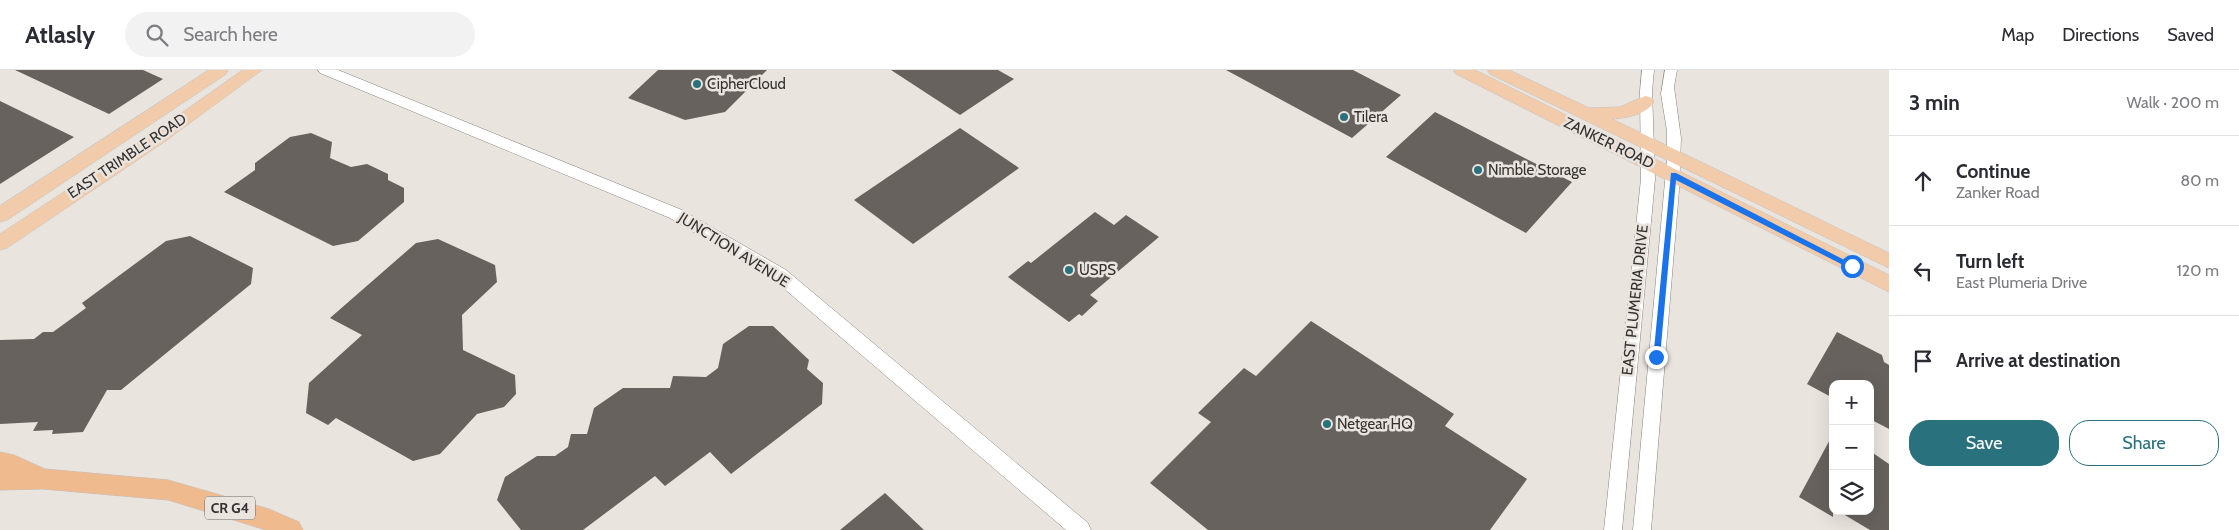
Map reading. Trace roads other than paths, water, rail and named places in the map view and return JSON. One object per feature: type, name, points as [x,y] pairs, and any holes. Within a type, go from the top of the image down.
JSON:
[{"type":"highway","points":[[0,462],[6,462],[43,478]]},
{"type":"highway","name":"CR G4","points":[[0,480],[43,478],[168,490],[269,520],[291,530]]},
{"type":"main road","name":"EAST TRIMBLE ROAD","points":[[0,215],[220,70]]},
{"type":"main road","name":"EAST TRIMBLE ROAD","points":[[0,243],[158,138],[254,70]]},
{"type":"main road","name":"JUNCTION AVENUE","points":[[325,70],[676,214],[780,275],[996,455],[1081,530]]},
{"type":"main road","name":"ZANKER ROAD","points":[[1462,70],[1674,166],[1889,284]]},
{"type":"main road","name":"ZANKER ROAD","points":[[1496,70],[1585,113],[1646,152]]},
{"type":"main road","points":[[1585,113],[1628,112],[1646,102]]},
{"type":"main road","name":"ZANKER ROAD","points":[[1674,166],[1889,261]]},
{"type":"street","name":"EAST PLUMERIA DRIVE","points":[[1612,530],[1648,179],[1646,102],[1648,70]]},
{"type":"street","name":"EAST PLUMERIA DRIVE","points":[[1642,530],[1674,166],[1674,128],[1666,96],[1666,82],[1671,70]]},
{"type":"street","points":[[1630,348],[1656,357]]},
{"type":"place","name":"CipherCloud","points":[[697,84]]},
{"type":"place","name":"Tilera","points":[[1344,117]]},
{"type":"place","name":"Nimble Storage","points":[[1478,170]]},
{"type":"place","name":"USPS","points":[[1069,270]]},
{"type":"place","name":"Netgear HQ","points":[[1327,424]]}]
